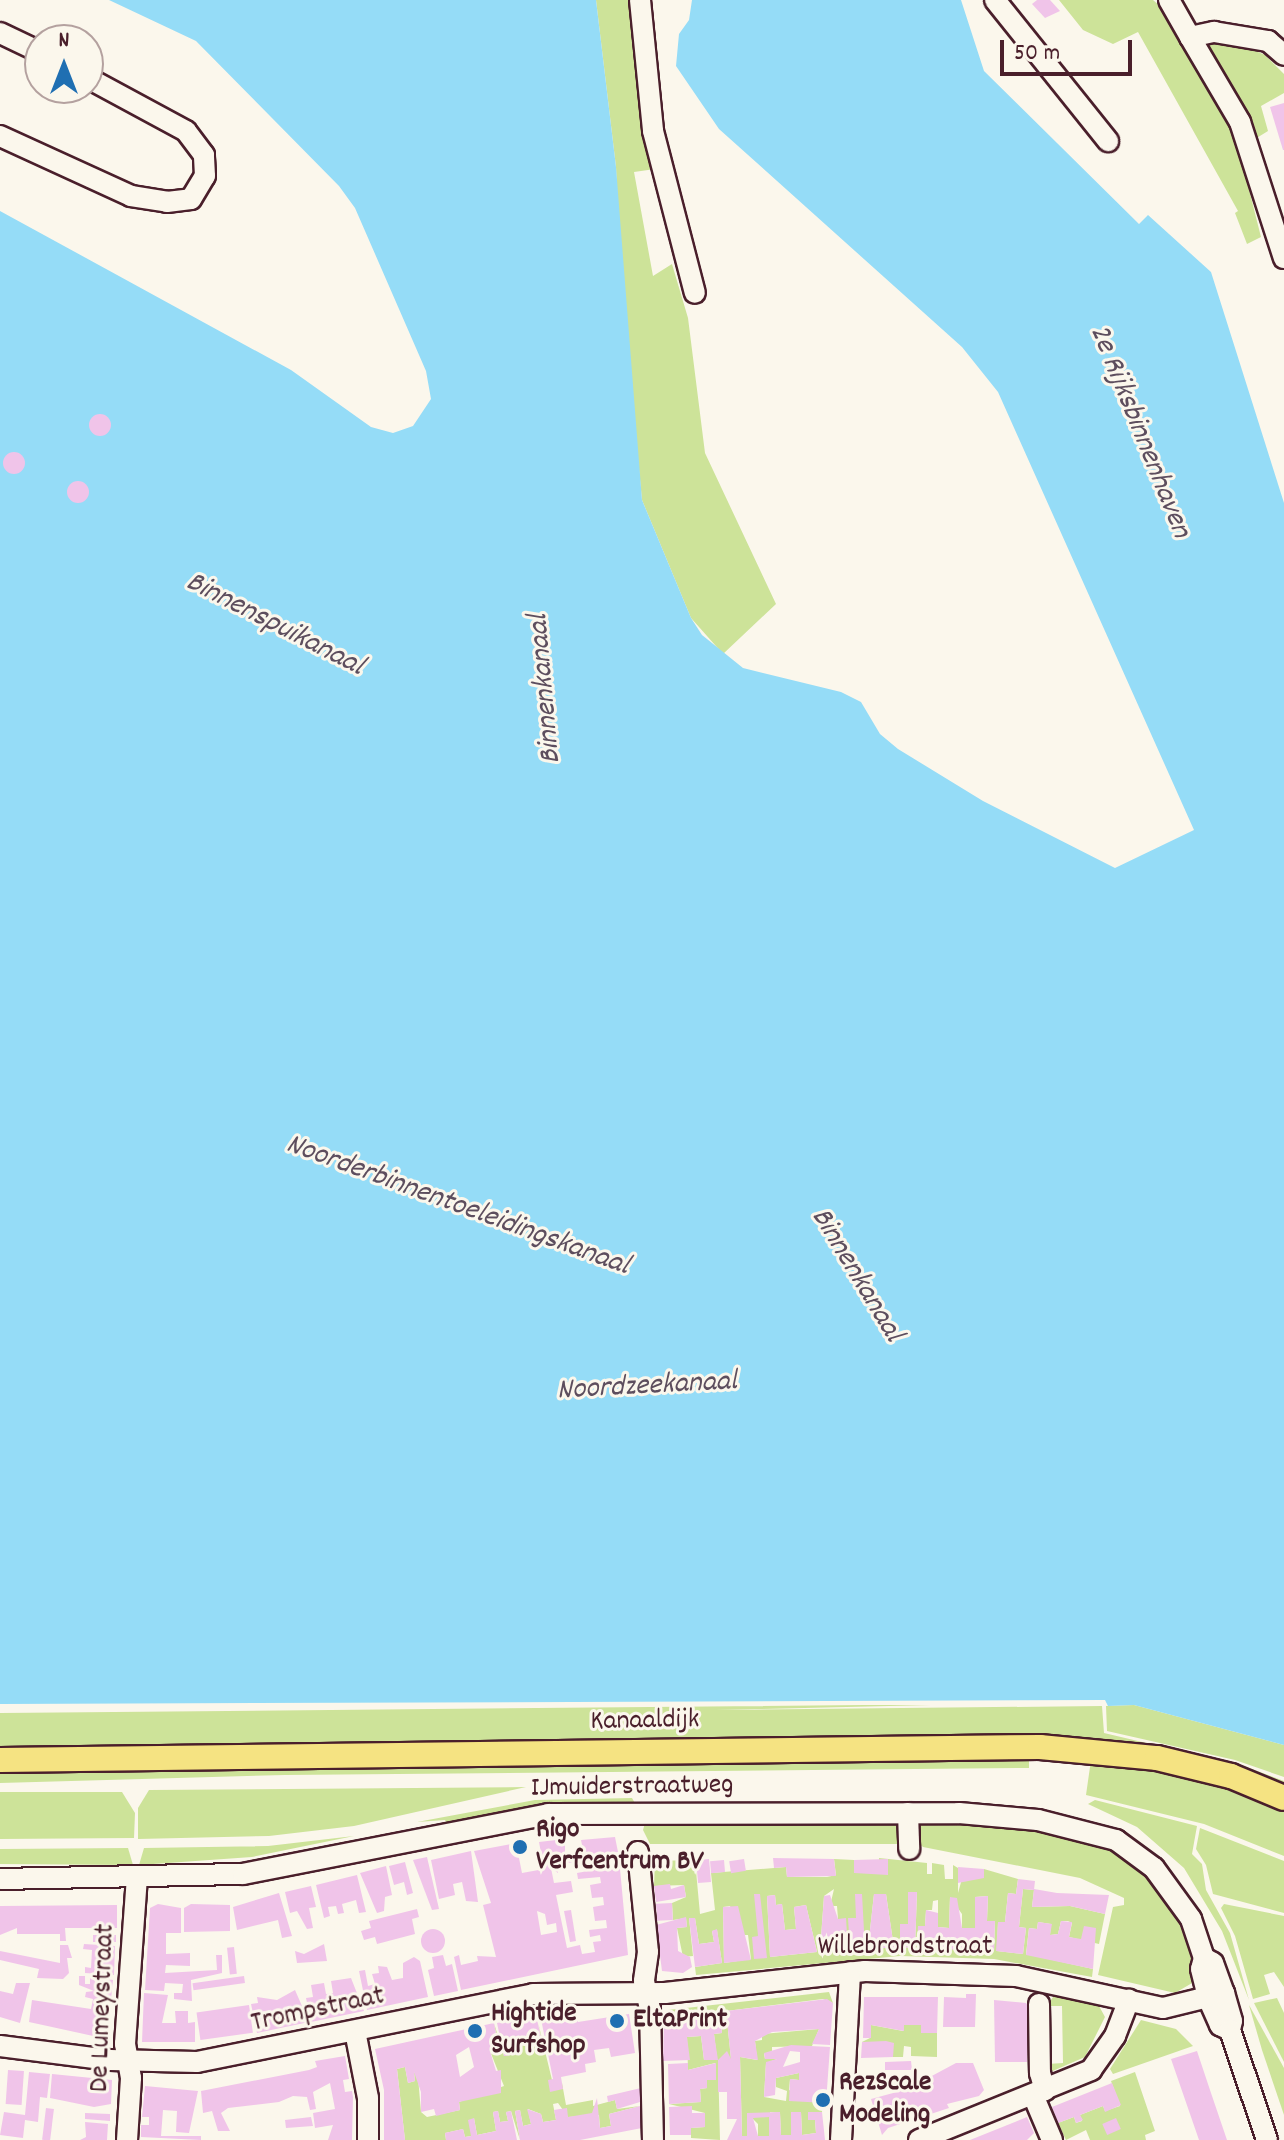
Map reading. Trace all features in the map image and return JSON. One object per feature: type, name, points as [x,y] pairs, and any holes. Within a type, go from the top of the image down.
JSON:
[{"type":"main road","name":"Kanaaldijk","points":[[0,1760],[1040,1747],[1157,1758],[1231,1776],[1284,1798]]},
{"type":"street","points":[[640,0],[653,131],[695,293]]},
{"type":"street","points":[[995,0],[1108,141]]},
{"type":"street","points":[[1169,0],[1240,122],[1284,258]]},
{"type":"street","points":[[1190,37],[1214,32],[1268,41],[1284,55]]},
{"type":"street","points":[[0,33],[24,44]]},
{"type":"street","points":[[0,136],[131,196],[167,202],[191,199],[205,176],[205,165],[204,155],[186,131],[104,87]]},
{"type":"street","points":[[908,1813],[909,1849]]},
{"type":"street","name":"IJmuiderstraatweg","points":[[0,1879],[243,1874],[548,1814],[908,1813],[1038,1820],[1116,1840],[1137,1852],[1169,1886],[1191,1919],[1204,1958],[1201,1969],[1216,1995]]},
{"type":"street","points":[[638,1852],[648,1952],[645,1993],[650,2009],[653,2140]]},
{"type":"street","name":"De Lumeystraat","points":[[127,2140],[128,2062],[125,2044],[137,1878]]},
{"type":"street","points":[[841,2140],[850,1972]]},
{"type":"street","name":"Willebrordstraat","points":[[645,1993],[850,1972],[985,1973],[1173,2008],[1216,1995]]},
{"type":"street","name":"Trompstraat","points":[[0,2046],[128,2062],[212,2060],[533,1994],[645,1993]]},
{"type":"street","points":[[1216,1995],[1220,2025],[1230,2030],[1267,2140]]},
{"type":"street","points":[[919,2140],[1039,2093],[1096,2066],[1129,2000]]},
{"type":"street","points":[[1039,2004],[1039,2093],[1052,2140]]},
{"type":"street","points":[[355,2031],[368,2098],[368,2140]]},
{"type":"green space","points":[[596,0],[629,0],[655,169],[634,172],[653,276],[672,264],[688,318],[705,453],[776,604],[723,654],[691,618],[642,500],[621,287],[616,167]]},
{"type":"green space","points":[[1059,0],[1153,0],[1160,6],[1236,138],[1261,237],[1247,244],[1235,213],[1238,211],[1138,32],[1113,44],[1083,30]]},
{"type":"green space","points":[[1228,39],[1265,55],[1284,74],[1284,93],[1261,106],[1268,131],[1255,139],[1203,47]]},
{"type":"green space","points":[[931,1705],[715,1710],[1102,1706],[1104,1733],[1244,1766],[1284,1781],[1284,1788],[1207,1760],[0,1751],[0,1713]]},
{"type":"green space","points":[[1134,1705],[1284,1745],[1284,1777],[1235,1760],[1107,1731],[1106,1706]]},
{"type":"green space","points":[[1029,1757],[1029,1768],[285,1775],[0,1783],[0,1771]]},
{"type":"green space","points":[[1091,1760],[1210,1782],[1284,1808],[1284,1856],[1204,1824],[1086,1795]]},
{"type":"green space","points":[[526,1787],[354,1826],[269,1836],[138,1839],[138,1808],[149,1790]]},
{"type":"green space","points":[[0,1792],[122,1792],[135,1813],[134,1838],[0,1839]]},
{"type":"green space","points":[[632,1798],[636,1805],[526,1809],[447,1824],[445,1820],[417,1822],[535,1800]]},
{"type":"green space","points":[[1095,1800],[1197,1826],[1192,1854],[1202,1864],[1206,1890],[1230,1933],[1249,2000],[1222,1931],[1184,1868],[1137,1827],[1088,1804]]},
{"type":"green space","points":[[917,1821],[1030,1829],[1115,1852],[1139,1868],[1175,1911],[1199,1979],[1175,1993],[1098,1975],[1113,1907],[1124,1905],[1124,1898],[1080,1878],[923,1847],[914,1839]]},
{"type":"green space","points":[[902,1822],[900,1844],[650,1844],[643,1830],[645,1823]]},
{"type":"green space","points":[[1200,1828],[1284,1861],[1284,1913],[1213,1894],[1206,1865],[1196,1849]]},
{"type":"green space","points":[[354,1836],[252,1857],[139,1865],[144,1848],[268,1846]]},
{"type":"green space","points":[[128,1848],[133,1865],[0,1864],[0,1849]]},
{"type":"green space","points":[[879,1858],[927,1863],[927,1874],[932,1874],[932,1863],[944,1865],[945,1879],[953,1879],[953,1865],[958,1868],[958,1893],[965,1868],[984,1878],[984,1869],[1018,1879],[1016,1894],[1008,1893],[1005,1922],[998,1922],[997,1951],[1023,1954],[1026,1928],[1019,1927],[1023,1889],[1034,1890],[1032,1907],[1070,1906],[1105,1914],[1099,1944],[1069,1937],[1072,1923],[1068,1921],[1061,1921],[1058,1934],[1050,1935],[1051,1924],[1038,1922],[1037,1929],[1029,1928],[1026,1954],[1093,1969],[1092,1977],[994,1959],[900,1956],[696,1975],[695,1967],[722,1963],[717,1930],[712,1931],[714,1942],[699,1944],[695,1918],[689,1918],[693,1956],[683,1957],[677,1928],[687,1927],[686,1918],[673,1920],[672,1903],[686,1897],[684,1885],[654,1886],[655,1861],[695,1860],[700,1914],[715,1910],[711,1873],[786,1867],[787,1877],[827,1877],[836,1875],[834,1859],[854,1860],[854,1873],[879,1873]],"holes":[[[834,1889],[830,1906],[837,1906],[838,1919],[846,1919],[820,1951],[824,1896]],[[908,1892],[917,1892],[915,1948],[900,1947],[901,1924],[908,1924]],[[874,1894],[886,1894],[894,1948],[868,1948]],[[775,1895],[776,1905],[782,1904],[785,1930],[796,1929],[794,1907],[806,1905],[817,1952],[770,1957],[767,1896]],[[988,1896],[987,1921],[995,1922],[994,1951],[925,1926],[926,1910],[932,1910],[933,1901],[938,1900],[938,1927],[949,1928],[950,1897],[962,1914],[962,1928],[975,1928],[975,1897]],[[730,1906],[741,1935],[748,1935],[751,1959],[724,1963],[723,1907]]]},
{"type":"green space","points":[[1224,1904],[1284,1916],[1284,1987],[1274,1972],[1264,1975],[1270,1994],[1253,1999],[1235,1936],[1221,1908]]},
{"type":"green space","points":[[829,1992],[833,2003],[823,1999],[726,2011],[731,2059],[718,2060],[720,2140],[691,2138],[691,2128],[705,2127],[705,2113],[669,2104],[701,2102],[700,2089],[707,2088],[707,2080],[716,2080],[715,2063],[688,2070],[687,2037],[701,2036],[704,2060],[717,2059],[714,2034],[722,2033],[719,2012],[669,2018],[668,2010]]},
{"type":"green space","points":[[1054,1996],[1099,2006],[1105,2017],[1085,2057],[1048,2073],[1047,2064],[1063,2063],[1062,2006],[1046,2006]]},
{"type":"green space","points":[[1277,1998],[1284,2013],[1284,2062],[1254,2003]]},
{"type":"green space","points":[[1249,2005],[1284,2068],[1284,2115],[1262,2050]]},
{"type":"green space","points":[[1141,2020],[1176,2029],[1193,2046],[1113,2074],[1110,2069]]},
{"type":"green space","points":[[538,2022],[552,2080],[562,2083],[566,2105],[593,2100],[593,2106],[615,2100],[617,2109],[640,2106],[609,2114],[611,2126],[600,2128],[599,2115],[568,2117],[558,2103],[553,2104],[556,2120],[543,2122],[541,2114],[528,2109],[531,2124],[523,2126],[520,2110],[515,2111],[520,2140],[511,2111],[506,2112],[508,2121],[500,2122],[498,2111],[493,2112],[496,2131],[477,2135],[474,2118],[471,2136],[465,2137],[463,2129],[445,2133],[446,2140],[405,2140],[397,2069],[405,2067],[408,2083],[415,2081],[414,2072],[418,2077],[421,2112],[427,2117],[460,2110],[459,2102],[504,2086],[490,2051],[499,2049],[494,2023],[504,2056],[510,2054],[508,2044],[514,2042],[517,2050],[522,2048],[520,2041],[527,2039],[530,2047],[542,2042]]},
{"type":"green space","points":[[871,2025],[903,2031],[904,2025],[921,2025],[921,2033],[937,2033],[937,2057],[911,2056],[911,2047],[904,2046],[903,2057],[885,2057],[862,2042],[870,2038]]},
{"type":"green space","points":[[819,2029],[812,2046],[772,2047],[772,2053],[764,2054],[765,2059],[777,2059],[766,2063],[764,2097],[786,2101],[787,2091],[776,2087],[776,2078],[799,2073],[799,2080],[790,2079],[789,2090],[823,2103],[822,2112],[808,2112],[808,2120],[815,2120],[816,2133],[802,2135],[801,2112],[791,2112],[791,2135],[781,2135],[780,2113],[770,2112],[769,2136],[758,2136],[758,2124],[747,2113],[747,2136],[742,2136],[740,2057],[757,2060],[755,2041],[762,2040],[762,2034]]},
{"type":"green space","points":[[1135,2072],[1155,2131],[1145,2135],[1146,2140],[1090,2140],[1086,2130],[1066,2140],[1058,2123],[1074,2117],[1076,2123],[1082,2121],[1080,2115],[1103,2106],[1105,2111],[1120,2106],[1111,2081]]},
{"type":"water","points":[[109,0],[596,0],[616,167],[642,500],[691,618],[702,635],[743,668],[841,692],[861,702],[880,734],[898,749],[983,801],[1115,868],[1194,830],[998,392],[962,347],[719,129],[676,66],[679,34],[689,20],[692,0],[961,0],[984,71],[1139,224],[1148,215],[1211,272],[1284,503],[1284,1745],[1134,1705],[1108,1706],[1105,1700],[0,1704],[0,211],[291,370],[371,427],[393,433],[413,426],[431,399],[426,371],[355,208],[339,186],[196,41]]},
{"type":"building","points":[[1037,0],[1050,0],[1060,11],[1045,18],[1032,4]]},
{"type":"building","points":[[1284,103],[1284,150],[1283,150],[1270,107]]},
{"type":"building","points":[[100,414],[108,417],[111,425],[108,433],[100,436],[92,433],[89,425],[92,417]]},
{"type":"building","points":[[14,452],[22,455],[25,463],[22,471],[14,474],[6,471],[3,463],[6,455]]},
{"type":"building","points":[[78,481],[86,484],[89,492],[86,500],[78,503],[70,500],[67,492],[70,484]]},
{"type":"building","points":[[615,1837],[618,1852],[609,1854],[609,1860],[619,1858],[628,1955],[461,1990],[454,1957],[459,1955],[461,1965],[478,1961],[477,1956],[496,1957],[483,1905],[491,1903],[474,1851],[516,1843],[522,1873],[544,1869],[539,1842],[565,1839],[565,1858],[583,1850],[581,1840]],"holes":[[[584,1860],[588,1871],[577,1873],[578,1879],[600,1877],[601,1883],[590,1885],[592,1898],[603,1897],[604,1905],[593,1907],[595,1921],[606,1920],[607,1928],[589,1930],[590,1937],[600,1935],[601,1941],[593,1942],[595,1952],[582,1954],[580,1945],[567,1948],[556,1895],[573,1892],[571,1881],[554,1883],[551,1868],[558,1873],[557,1865]],[[537,1911],[545,1914],[547,1925],[556,1923],[557,1932],[541,1935]]]},
{"type":"building","points":[[471,1851],[478,1902],[466,1901],[462,1882],[453,1884],[455,1895],[439,1899],[431,1860]]},
{"type":"building","points":[[427,1857],[439,1909],[432,1910],[413,1860]]},
{"type":"building","points":[[773,1858],[834,1859],[836,1876],[787,1877],[786,1867],[774,1868]]},
{"type":"building","points":[[709,1859],[711,1882],[698,1883],[696,1860]]},
{"type":"building","points":[[744,1859],[746,1871],[731,1873],[729,1861]]},
{"type":"building","points":[[888,1859],[888,1875],[854,1873],[854,1860]]},
{"type":"building","points":[[724,1860],[725,1872],[711,1873],[710,1861]]},
{"type":"building","points":[[405,1862],[413,1893],[407,1895],[404,1882],[394,1885],[389,1866]]},
{"type":"building","points":[[386,1866],[392,1895],[385,1897],[384,1911],[377,1913],[360,1873]]},
{"type":"building","points":[[958,1867],[984,1869],[984,1878],[958,1883]]},
{"type":"building","points":[[357,1875],[366,1912],[359,1913],[356,1900],[342,1904],[344,1913],[338,1914],[336,1906],[328,1907],[330,1916],[324,1918],[316,1885]]},
{"type":"building","points":[[1018,1879],[1035,1881],[1034,1890],[1023,1889],[1019,1927],[1026,1928],[1023,1954],[996,1951],[998,1922],[1005,1922],[1008,1893],[1016,1894]]},
{"type":"building","points":[[670,1884],[671,1889],[684,1885],[686,1897],[656,1902],[654,1886]]},
{"type":"building","points":[[311,1886],[316,1907],[309,1908],[313,1928],[307,1929],[297,1911],[290,1913],[285,1892]]},
{"type":"building","points":[[1034,1889],[1109,1895],[1105,1914],[1070,1906],[1032,1907]]},
{"type":"building","points":[[908,1892],[917,1892],[915,1948],[900,1947],[900,1924],[908,1924]]},
{"type":"building","points":[[279,1893],[292,1936],[282,1938],[278,1920],[237,1930],[233,1907]]},
{"type":"building","points":[[754,1894],[760,1894],[767,1958],[754,1959],[752,1937],[758,1936]]},
{"type":"building","points":[[855,1894],[862,1894],[865,1949],[850,1950],[848,1918],[856,1918]]},
{"type":"building","points":[[874,1894],[886,1894],[894,1948],[868,1948]]},
{"type":"building","points":[[775,1895],[776,1905],[782,1904],[785,1930],[796,1929],[794,1907],[806,1905],[817,1952],[770,1957],[767,1896]]},
{"type":"building","points":[[830,1895],[838,1919],[846,1918],[848,1950],[820,1952],[824,1896]]},
{"type":"building","points":[[988,1896],[987,1921],[995,1921],[994,1951],[917,1948],[918,1926],[925,1926],[926,1910],[938,1913],[938,1927],[949,1928],[950,1897],[957,1898],[962,1928],[975,1928],[975,1897]]},
{"type":"building","points":[[672,1903],[673,1920],[657,1921],[656,1904]]},
{"type":"building","points":[[158,1904],[181,1908],[181,1933],[166,1933],[166,1954],[190,1953],[190,1966],[166,1965],[165,1973],[217,1970],[216,1955],[222,1955],[222,1973],[191,1980],[192,2001],[174,1999],[174,1993],[182,1993],[183,1984],[165,1983],[164,1991],[145,1990],[150,1908]]},
{"type":"building","points":[[191,1904],[230,1905],[230,1931],[184,1932],[184,1908]]},
{"type":"building","points":[[117,1905],[117,1928],[65,1928],[66,1941],[60,1941],[60,1934],[17,1934],[17,1928],[0,1935],[0,1906]]},
{"type":"building","points":[[738,1906],[751,1960],[724,1963],[723,1907]]},
{"type":"building","points":[[417,1909],[419,1917],[412,1919],[415,1934],[377,1944],[375,1937],[364,1940],[361,1931],[371,1928],[369,1921]]},
{"type":"building","points":[[571,1910],[576,1941],[570,1942],[564,1911]]},
{"type":"building","points":[[686,1917],[687,1927],[677,1928],[678,1951],[690,1957],[692,1967],[683,1973],[662,1971],[656,1925]]},
{"type":"building","points":[[689,1918],[695,1918],[699,1944],[714,1942],[712,1931],[717,1929],[722,1963],[695,1967]]},
{"type":"building","points":[[1061,1921],[1072,1922],[1069,1937],[1081,1939],[1084,1926],[1096,1928],[1093,1969],[1026,1955],[1029,1928],[1037,1929],[1038,1922],[1052,1924],[1050,1935],[1058,1934]]},
{"type":"building","points":[[433,1929],[441,1933],[445,1941],[441,1949],[433,1953],[425,1949],[421,1941],[425,1933]]},
{"type":"building","points":[[93,1935],[116,1935],[116,1942],[93,1942]]},
{"type":"building","points":[[84,1944],[115,1946],[114,1975],[85,1973],[85,1967],[91,1968],[92,1950],[83,1949]]},
{"type":"building","points":[[324,1944],[327,1961],[297,1963],[295,1951],[304,1954]]},
{"type":"building","points":[[60,1945],[68,1945],[72,1958],[67,1958],[69,1973],[63,1979],[37,1978],[39,1969],[0,1960],[0,1951],[60,1963]]},
{"type":"building","points":[[234,1947],[237,1974],[230,1975],[227,1948]]},
{"type":"building","points":[[443,1955],[446,1966],[452,1964],[458,1991],[434,1996],[428,1970],[434,1968],[432,1957]]},
{"type":"building","points":[[414,1957],[420,1961],[428,1997],[367,2010],[359,1971],[365,1970],[368,1986],[375,1984],[372,1974],[379,1973],[378,1966],[387,1967],[392,1980],[403,1978],[403,1963]]},
{"type":"building","points":[[79,1976],[85,1976],[85,1984],[90,1984],[90,1976],[113,1980],[107,2039],[29,2022],[32,2000],[91,2009],[93,1999],[85,1997],[86,1992],[94,1991],[79,1985]]},
{"type":"building","points":[[244,1976],[245,1983],[193,1990],[193,1983]]},
{"type":"building","points":[[351,1978],[364,2011],[311,2022],[306,1998],[313,1997],[311,1985],[324,1983],[326,1994],[333,1993],[331,1981]]},
{"type":"building","points":[[16,1983],[30,1983],[20,2023],[0,2017],[0,1991],[13,1994]]},
{"type":"building","points":[[295,1990],[309,2022],[257,2033],[251,2004],[258,2003],[257,1997],[277,2000]]},
{"type":"building","points":[[144,1993],[168,1995],[162,2023],[176,2023],[175,2011],[188,2011],[188,2023],[195,2022],[195,2042],[142,2042]]},
{"type":"building","points":[[966,1994],[976,1994],[975,2027],[943,2027],[944,1997],[966,1998]]},
{"type":"building","points":[[864,1997],[938,1997],[937,2033],[921,2033],[921,2025],[904,2025],[904,2031],[871,2025],[871,2038],[863,2038]]},
{"type":"building","points":[[827,1999],[833,2003],[830,2045],[812,2044],[819,2029],[772,2032],[755,2041],[758,2060],[740,2057],[742,2136],[747,2136],[747,2113],[780,2112],[781,2135],[791,2135],[791,2112],[801,2112],[802,2135],[816,2133],[815,2120],[808,2120],[808,2112],[822,2112],[825,2140],[727,2140],[737,2119],[727,2119],[727,2092],[718,2092],[718,2060],[727,2051],[731,2059],[726,2011]],"holes":[[[769,2117],[769,2136],[758,2136],[753,2118]]]},
{"type":"building","points":[[994,2000],[1026,2003],[1030,2009],[1027,2062],[995,2062]]},
{"type":"building","points":[[249,2005],[253,2033],[200,2040],[197,2012]]},
{"type":"building","points":[[719,2012],[722,2033],[714,2034],[718,2060],[704,2060],[701,2036],[687,2037],[690,2060],[663,2061],[664,2019]]},
{"type":"building","points":[[540,2014],[577,2017],[578,2022],[629,2014],[635,2053],[611,2057],[609,2048],[594,2050],[596,2062],[585,2064],[586,2072],[561,2077],[563,2089],[550,2092],[548,2080],[553,2079]]},
{"type":"building","points":[[536,2015],[542,2042],[529,2047],[527,2039],[520,2041],[522,2048],[516,2050],[514,2042],[508,2044],[511,2055],[504,2056],[497,2023]]},
{"type":"building","points":[[494,2023],[499,2049],[490,2051],[496,2071],[501,2070],[501,2093],[459,2102],[460,2110],[436,2116],[434,2109],[421,2112],[421,2092],[414,2072],[415,2081],[408,2083],[405,2067],[397,2069],[405,2140],[384,2140],[384,2090],[375,2049]],"holes":[[[469,2047],[474,2067],[460,2077],[456,2055]]]},
{"type":"building","points":[[862,2042],[894,2043],[893,2057],[861,2058]]},
{"type":"building","points":[[791,2045],[830,2047],[826,2103],[789,2101],[790,2079],[799,2080],[799,2073],[776,2078],[775,2095],[764,2097],[766,2062],[777,2059],[765,2059],[764,2053]],"holes":[[[790,2051],[800,2052],[800,2062],[783,2067]]]},
{"type":"building","points":[[1197,2051],[1227,2140],[1199,2140],[1171,2059]]},
{"type":"building","points":[[345,2056],[349,2079],[343,2080],[345,2092],[352,2091],[353,2097],[352,2140],[328,2140],[333,2125],[315,2128],[313,2113],[335,2109],[330,2083],[313,2092],[316,2109],[310,2110],[307,2097],[293,2096],[279,2102],[228,2108],[221,2113],[230,2131],[218,2131],[212,2111],[203,2113],[201,2091],[309,2070],[317,2067],[315,2061]]},
{"type":"building","points":[[911,2061],[912,2070],[885,2070],[885,2062]]},
{"type":"building","points":[[688,2063],[688,2070],[716,2063],[716,2080],[707,2080],[707,2088],[700,2089],[701,2102],[669,2104],[668,2064]]},
{"type":"building","points":[[956,2063],[973,2063],[984,2090],[979,2096],[947,2104],[949,2108],[888,2128],[882,2135],[871,2099],[930,2083],[928,2078]]},
{"type":"building","points":[[8,2070],[24,2071],[22,2105],[6,2104]]},
{"type":"building","points":[[29,2072],[50,2074],[47,2098],[40,2097],[38,2122],[25,2120],[23,2138],[0,2135],[4,2112],[25,2115]]},
{"type":"building","points":[[52,2074],[112,2080],[111,2104],[94,2107],[50,2098]]},
{"type":"building","points":[[1112,2083],[1121,2105],[1105,2112],[1103,2106],[1080,2115],[1083,2120],[1076,2123],[1074,2117],[1058,2123],[1052,2107]]},
{"type":"building","points":[[145,2086],[198,2091],[189,2133],[176,2132],[177,2111],[163,2110],[161,2136],[201,2136],[201,2140],[141,2137],[141,2125],[149,2125],[149,2117],[142,2117]]},
{"type":"building","points":[[641,2088],[640,2102],[617,2109],[615,2100],[608,2102],[607,2096]]},
{"type":"building","points":[[597,2098],[600,2128],[611,2126],[609,2114],[640,2106],[642,2128],[580,2140],[520,2140],[515,2111],[520,2110],[523,2126],[531,2124],[527,2109],[541,2114],[543,2122],[556,2120],[554,2110],[567,2108],[568,2117],[592,2113]]},
{"type":"building","points":[[692,2106],[692,2113],[705,2113],[705,2127],[691,2128],[691,2135],[670,2135],[669,2107]]},
{"type":"building","points":[[46,2108],[54,2109],[50,2140],[42,2140]]},
{"type":"building","points":[[498,2111],[500,2122],[508,2121],[506,2112],[511,2111],[517,2140],[446,2140],[445,2133],[463,2129],[465,2137],[471,2136],[468,2120],[474,2118],[477,2135],[496,2131],[493,2112]]},
{"type":"building","points":[[85,2113],[110,2114],[110,2121],[85,2119]]},
{"type":"building","points":[[311,2117],[313,2126],[286,2128],[285,2120]]},
{"type":"building","points":[[1027,2117],[1034,2133],[1027,2140],[970,2140]]},
{"type":"building","points":[[1116,2118],[1121,2129],[1107,2135],[1102,2124]]},
{"type":"building","points":[[85,2122],[108,2124],[107,2140],[80,2140],[86,2137]]},
{"type":"place","name":"Rigo Verfcentrum BV","points":[[520,1847]]},
{"type":"place","name":"EltaPrint","points":[[617,2021]]},
{"type":"place","name":"Hightide Surfshop","points":[[475,2031]]},
{"type":"place","name":"RezScale Modeling","points":[[823,2100]]},
{"type":"water label","name":"2e Rijksbinnenhaven","points":[[1138,432]]},
{"type":"water label","name":"Binnenspuikanaal","points":[[274,626]]},
{"type":"water label","name":"Binnenkanaal","points":[[547,689]]},
{"type":"water label","name":"Noorderbinnentoeleidingskanaal","points":[[457,1207]]},
{"type":"water label","name":"Binnenkanaal","points":[[855,1276]]},
{"type":"water label","name":"Noordzeekanaal","points":[[647,1388]]}]
